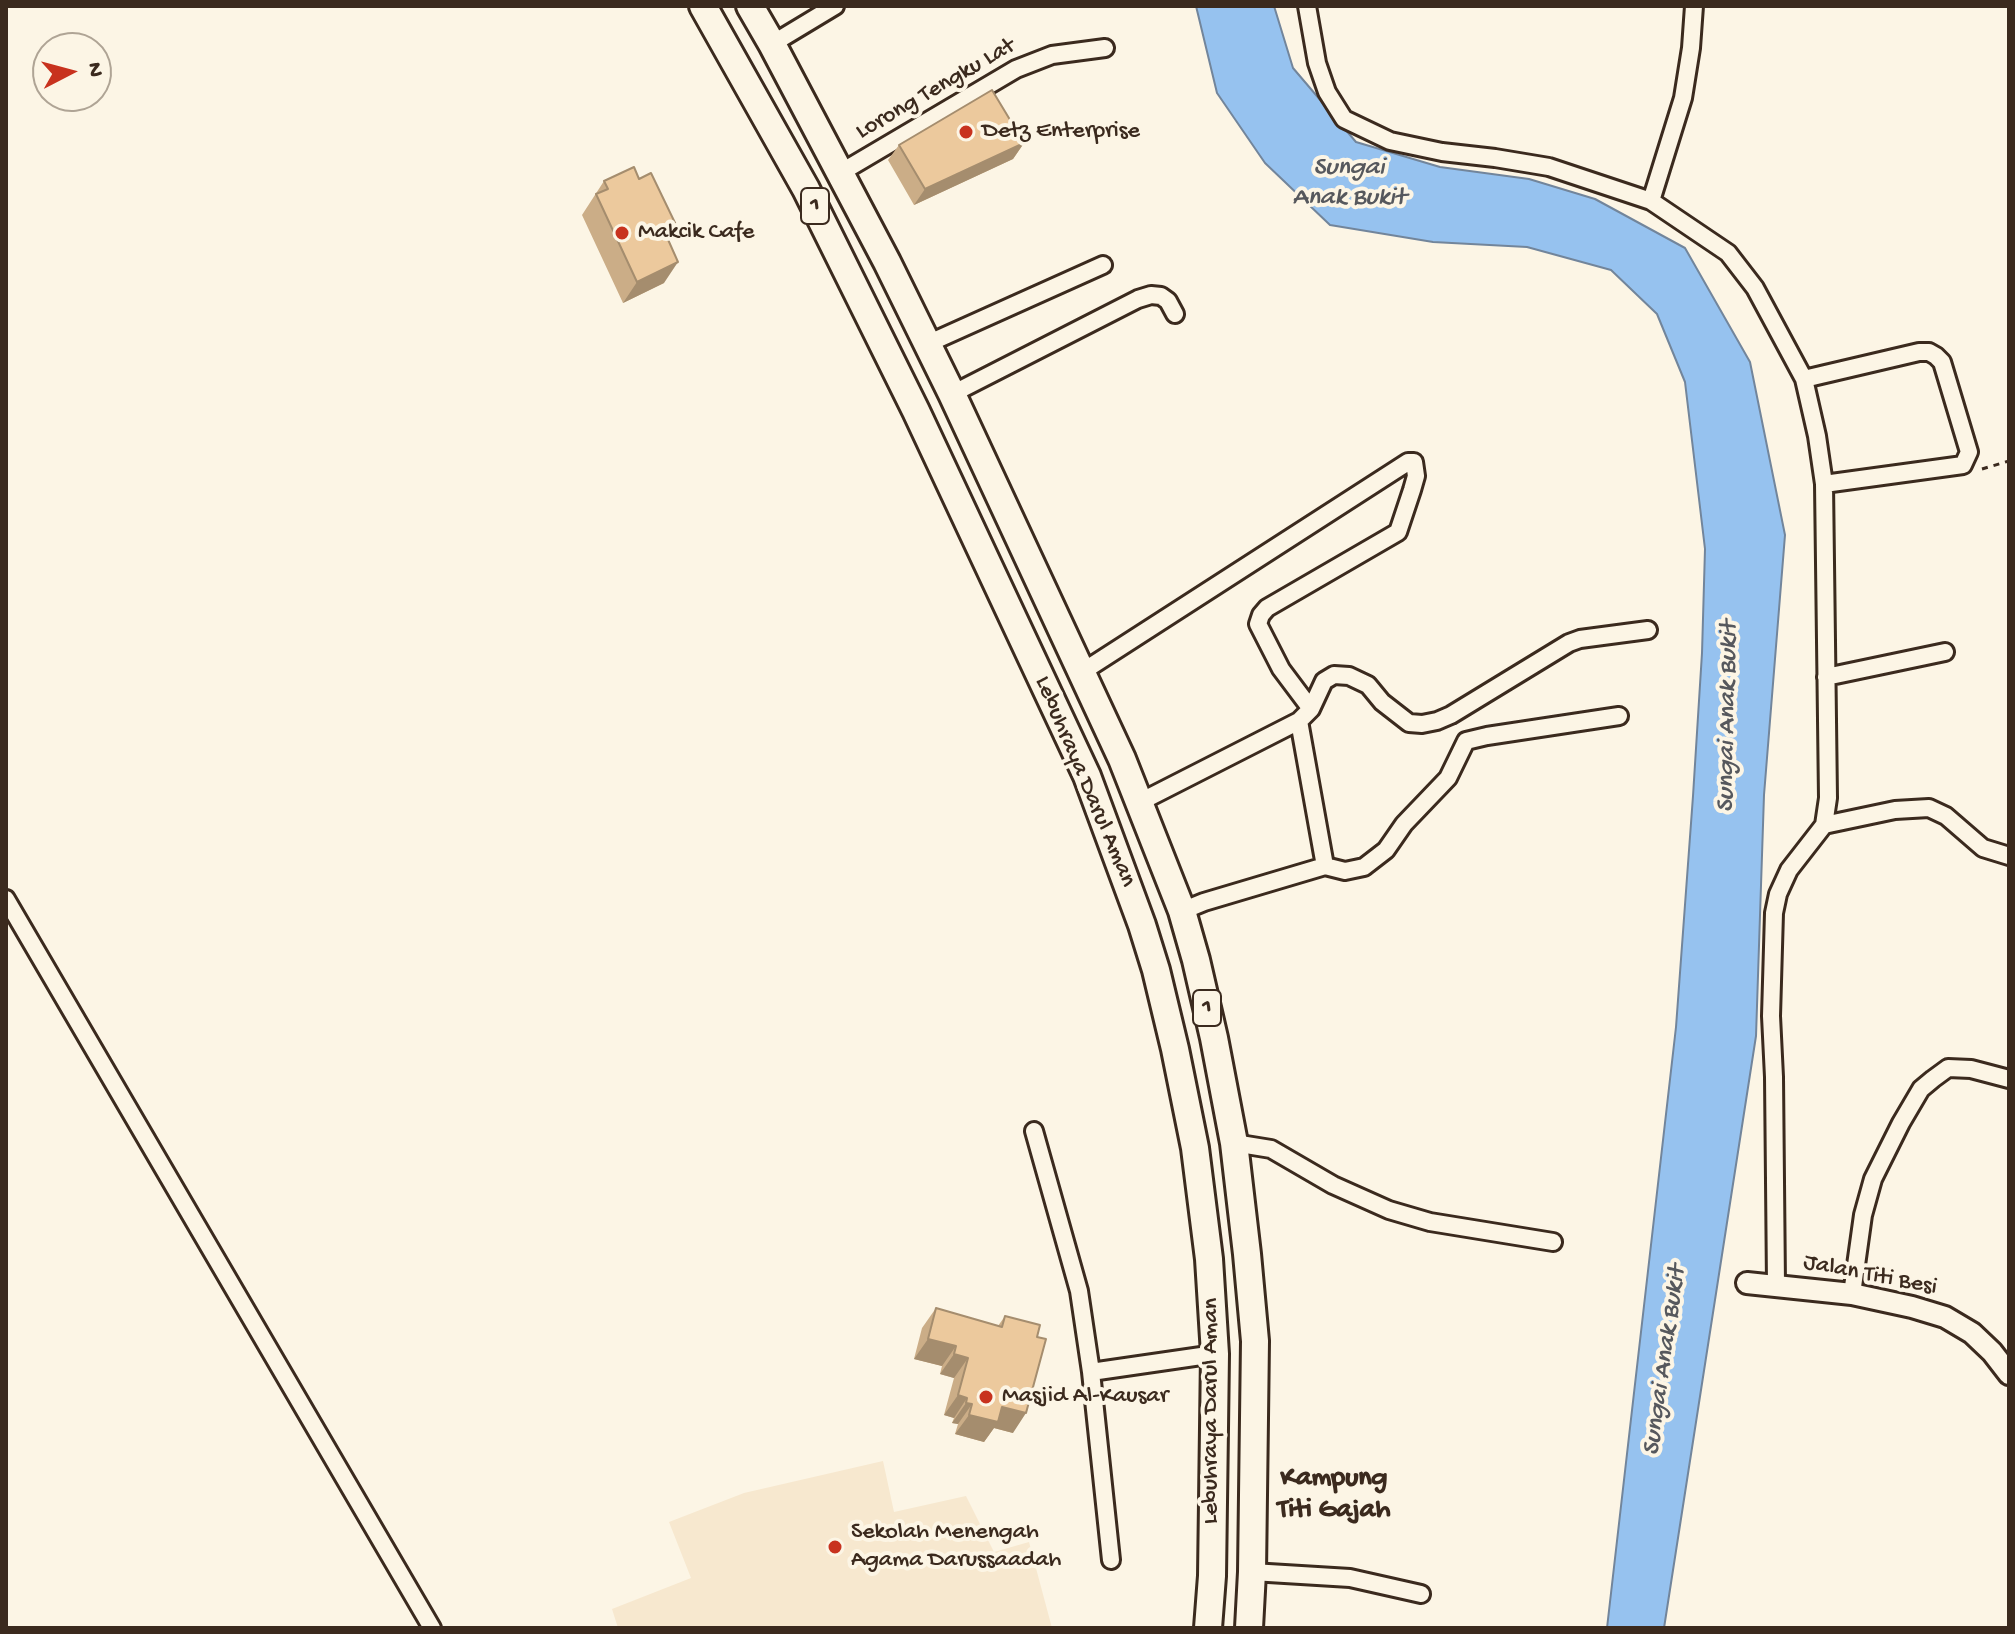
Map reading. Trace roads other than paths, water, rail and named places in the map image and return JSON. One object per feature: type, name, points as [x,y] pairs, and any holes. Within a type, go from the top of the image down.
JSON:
[{"type":"highway","name":"Lebuhraya Darul Aman","points":[[703,6],[806,189],[853,280],[1087,776],[1142,925],[1175,1049],[1195,1148],[1209,1259],[1215,1354],[1212,1576],[1208,1628]]},
{"type":"highway","name":"Lebuhraya Darul Aman","points":[[750,6],[840,173],[952,394],[1140,802],[1182,911],[1214,1038],[1234,1143],[1255,1341],[1249,1628]]},
{"type":"highway","points":[[955,495],[968,482],[976,463],[974,441],[969,432]]},
{"type":"highway","points":[[990,570],[990,539],[1007,510]]},
{"type":"street","points":[[772,44],[835,6]]},
{"type":"street","points":[[1307,6],[1317,63],[1327,92],[1344,119],[1390,141],[1442,152],[1549,167],[1651,201],[1728,253],[1755,288],[1804,379],[1824,484],[1828,798],[1824,825],[1789,870],[1778,894],[1774,913],[1771,1016],[1776,1285]]},
{"type":"street","points":[[1651,201],[1683,98],[1694,6]]},
{"type":"street","name":"Lorong Tengku Lat","points":[[840,173],[1016,69],[1052,55],[1105,48]]},
{"type":"street","points":[[927,344],[1103,265]]},
{"type":"street","points":[[952,394],[1138,299],[1161,296],[1168,301],[1175,314]]},
{"type":"street","points":[[1804,379],[1929,352],[1942,362],[1966,458],[1824,484]]},
{"type":"street","points":[[1082,672],[1412,461],[1416,476],[1398,532],[1267,608],[1258,624],[1305,715],[1325,866]]},
{"type":"street","points":[[1140,802],[1305,715],[1324,681],[1334,675],[1349,676],[1368,685],[1382,702],[1409,723],[1422,724],[1451,715],[1569,643],[1648,630]]},
{"type":"street","points":[[1826,677],[1945,652]]},
{"type":"street","points":[[1182,911],[1325,866],[1345,871],[1364,867],[1386,850],[1404,824],[1448,778],[1466,741],[1619,716]]},
{"type":"street","points":[[1824,825],[1895,810],[1929,808],[1946,816],[1983,848],[2009,856]]},
{"type":"street","points":[[6,899],[432,1628]]},
{"type":"street","points":[[1852,1294],[1863,1215],[1873,1179],[1921,1089],[1948,1068],[1971,1069],[2009,1079]]},
{"type":"street","points":[[1034,1131],[1079,1291],[1111,1560]]},
{"type":"street","points":[[1234,1143],[1271,1149],[1333,1185],[1389,1210],[1430,1222],[1553,1242]]},
{"type":"street","name":"Jalan Titi Besi","points":[[1747,1283],[1852,1294],[1945,1317],[1972,1333],[2009,1374]]},
{"type":"street","points":[[1091,1372],[1215,1354]]},
{"type":"street","points":[[1252,1572],[1350,1578],[1421,1594]]},
{"type":"water","name":"Sungai Anak Bukit","points":[[1196,6],[1274,6],[1293,68],[1356,142],[1440,167],[1529,179],[1595,199],[1685,248],[1750,362],[1785,535],[1764,795],[1756,1036],[1664,1628],[1607,1628],[1676,1027],[1702,653],[1705,549],[1685,382],[1657,314],[1611,270],[1527,247],[1433,242],[1330,225],[1265,163],[1217,93]]},
{"type":"place","name":"Detz Enterprise","points":[[966,132]]},
{"type":"place","name":"Makcik Cafe","points":[[622,233]]},
{"type":"place","name":"Masjid Al-Kausar","points":[[986,1397]]},
{"type":"place","name":"Sekolah Menengah Agama Darussaadah","points":[[835,1547]]},
{"type":"district","name":"Kampung Titi Gajah","points":[[1334,1496]]}]
